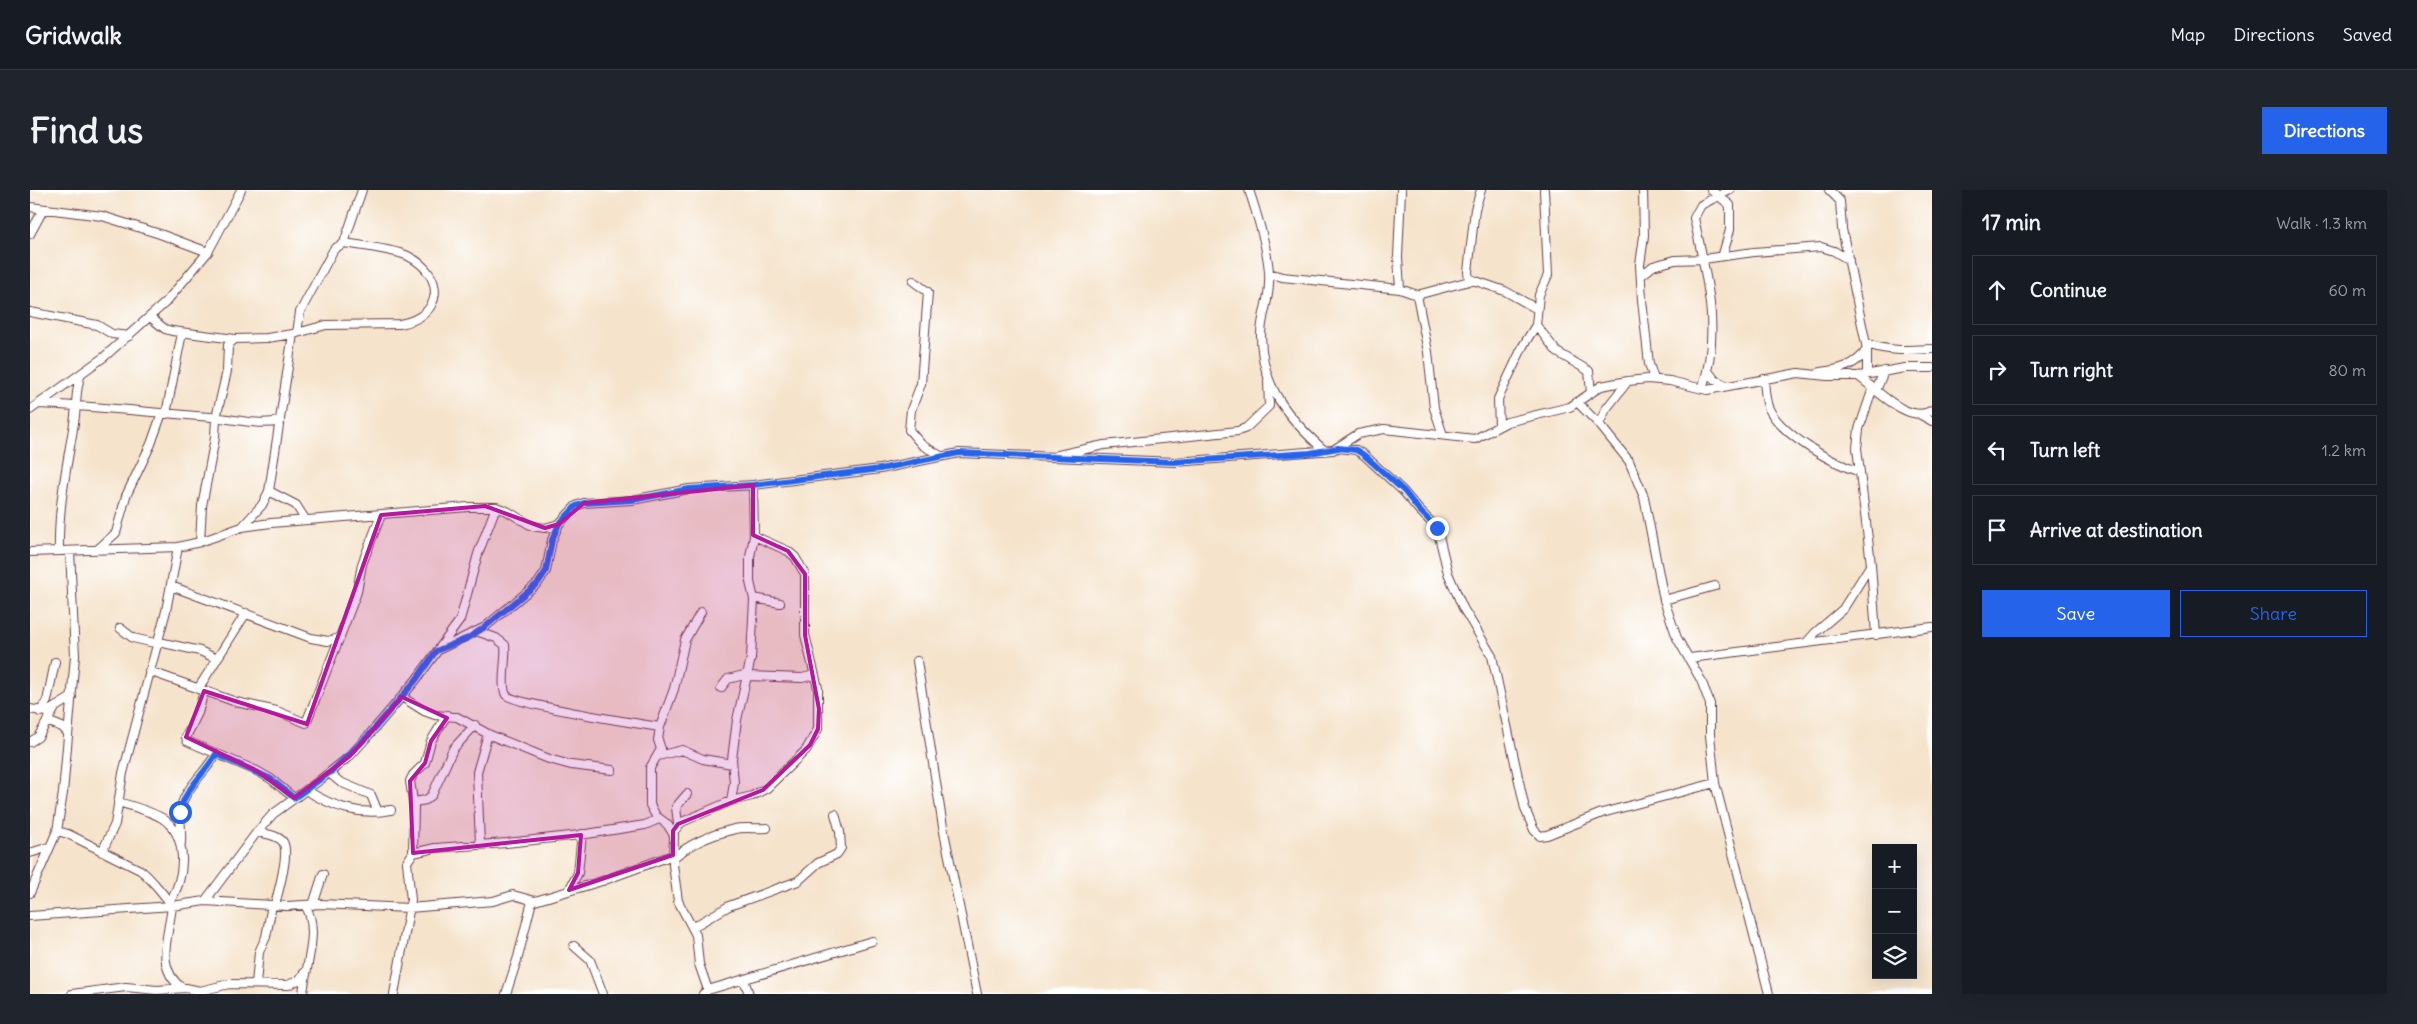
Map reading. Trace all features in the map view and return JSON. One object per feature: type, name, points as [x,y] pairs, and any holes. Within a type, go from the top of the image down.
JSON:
[{"type":"street","points":[[30,410],[81,374],[150,317],[208,252],[241,190]]},
{"type":"street","points":[[242,527],[259,510],[269,491],[300,312],[334,249],[344,243],[362,190]]},
{"type":"street","points":[[1249,190],[1255,208],[1269,273],[1261,335],[1263,362],[1286,413],[1325,451]]},
{"type":"street","points":[[1400,289],[1398,256],[1401,190]]},
{"type":"street","points":[[1470,280],[1468,272],[1475,209],[1481,190]]},
{"type":"street","points":[[1499,426],[1498,410],[1501,391],[1530,333],[1536,325],[1537,309],[1549,267],[1544,190]]},
{"type":"street","points":[[1643,190],[1644,236],[1641,276],[1649,364],[1654,379]]},
{"type":"street","points":[[1702,389],[1708,371],[1712,312],[1694,218],[1701,205],[1714,192],[1730,190],[1727,202]]},
{"type":"street","points":[[1829,190],[1840,201],[1842,229],[1858,313],[1868,347],[1867,374]]},
{"type":"street","points":[[1714,192],[1730,205],[1730,230],[1723,254]]},
{"type":"street","points":[[30,207],[102,216],[160,234],[208,252]]},
{"type":"street","points":[[30,234],[43,210]]},
{"type":"street","points":[[150,317],[165,329],[182,333],[234,338],[267,338],[326,325],[400,324],[411,322],[422,317],[432,306],[435,290],[433,280],[419,264],[408,256],[344,243]]},
{"type":"street","points":[[1641,276],[1653,266],[1676,260],[1703,259],[1723,254],[1821,248],[1834,251],[1849,260]]},
{"type":"street","points":[[1269,273],[1282,277],[1400,289],[1417,295],[1458,285],[1470,280],[1478,281],[1505,291],[1537,309]]},
{"type":"street","points":[[913,281],[928,292],[928,304],[922,352],[921,384],[911,410],[909,430],[922,445],[941,456]]},
{"type":"street","points":[[1417,295],[1428,352],[1434,408],[1443,435]]},
{"type":"street","points":[[30,312],[96,326],[112,334],[129,336]]},
{"type":"street","points":[[1536,325],[1557,352],[1590,371],[1591,394]]},
{"type":"street","points":[[98,549],[116,533],[126,496],[164,414],[182,333]]},
{"type":"street","points":[[200,542],[202,506],[214,444],[216,418],[227,371],[228,345],[234,338]]},
{"type":"street","points":[[1868,347],[1892,350],[1932,349]]},
{"type":"street","points":[[1809,374],[1835,370],[1855,363],[1868,347]]},
{"type":"street","points":[[1642,380],[1649,364]]},
{"type":"street","points":[[1338,448],[1354,436],[1370,431],[1394,430],[1475,439],[1499,426],[1578,403],[1604,385],[1628,381],[1654,379],[1678,382],[1702,389],[1798,373],[1858,376],[1884,371],[1932,368]]},
{"type":"street","points":[[1708,371],[1715,380],[1727,386]]},
{"type":"street","points":[[1876,635],[1858,438],[1874,389],[1884,371]]},
{"type":"street","points":[[59,550],[59,521],[77,405],[77,384],[81,374]]},
{"type":"street","points":[[1048,458],[1104,444],[1226,433],[1246,428],[1269,406],[1268,376]]},
{"type":"street","points":[[1858,376],[1888,402],[1921,414],[1932,421]]},
{"type":"street","points":[[1764,379],[1769,409],[1783,426],[1801,442],[1817,450],[1834,463],[1860,472]]},
{"type":"street","points":[[1599,424],[1606,409],[1628,381]]},
{"type":"street","points":[[1578,403],[1599,424],[1629,461],[1644,497],[1664,600],[1677,638],[1690,658],[1710,704],[1710,735],[1715,783],[1769,994]]},
{"type":"street","points":[[39,404],[77,405],[262,422],[280,421]]},
{"type":"street","points":[[1921,414],[1932,410]]},
{"type":"street","points":[[436,651],[479,632],[538,583],[546,571],[552,540],[559,524],[576,506],[584,503],[632,500],[689,489],[753,485],[880,469],[941,456],[973,453],[1048,458],[1174,462],[1325,451],[1338,448],[1356,450],[1364,455],[1404,491],[1437,528],[1443,557],[1463,608],[1492,656],[1525,809],[1534,830],[1540,836],[1602,813],[1715,783]]},
{"type":"street","points":[[731,801],[734,783],[732,764],[737,720],[747,675],[754,598],[750,582],[750,557],[754,536],[753,485]]},
{"type":"street","points":[[269,491],[296,505],[305,519]]},
{"type":"street","points":[[30,552],[178,547],[200,542],[242,527],[305,519],[381,515],[454,508],[496,507],[507,511],[532,526],[545,528],[559,524]]},
{"type":"street","points":[[205,901],[257,832],[273,814],[329,773],[369,735],[402,697],[460,620],[478,554],[496,507]]},
{"type":"street","points":[[149,671],[236,702],[277,711],[306,722],[340,638],[356,592],[362,564],[381,515]]},
{"type":"street","points":[[754,536],[788,551],[795,557],[804,574],[805,635],[815,675],[819,721],[816,734],[810,745],[767,788],[752,796],[731,801],[678,824],[673,832],[673,856],[678,901],[698,940],[705,992],[872,940]]},
{"type":"street","points":[[102,852],[113,830],[149,671],[159,643],[178,547]]},
{"type":"street","points":[[30,893],[57,831],[72,698],[74,624],[70,551]]},
{"type":"street","points":[[1807,642],[1843,609],[1871,564]]},
{"type":"street","points":[[171,586],[322,641],[340,638]]},
{"type":"street","points":[[1664,600],[1715,586]]},
{"type":"street","points":[[754,598],[780,603]]},
{"type":"street","points":[[673,832],[651,809],[650,768],[661,749],[658,740],[660,727],[674,689],[685,640],[701,612]]},
{"type":"street","points":[[246,613],[217,659],[201,690],[198,713],[186,740],[264,775],[294,798]]},
{"type":"street","points":[[1690,658],[1932,627]]},
{"type":"street","points":[[120,628],[133,638],[200,650],[217,659]]},
{"type":"street","points":[[479,632],[496,638],[505,645],[504,685],[506,695],[509,698],[534,705],[660,727]]},
{"type":"street","points":[[917,661],[943,827],[977,994]]},
{"type":"street","points":[[40,712],[47,702],[54,662]]},
{"type":"street","points":[[721,688],[728,679],[747,675],[802,678],[815,675]]},
{"type":"street","points":[[402,697],[424,711],[457,717],[475,725],[488,734],[549,759],[571,765],[612,770]]},
{"type":"street","points":[[30,710],[40,712],[55,708],[72,698]]},
{"type":"street","points":[[30,742],[38,737],[55,708]]},
{"type":"street","points":[[394,994],[411,891],[407,862],[413,853],[414,802],[410,787],[412,778],[425,763],[432,741],[447,715]]},
{"type":"street","points":[[48,721],[68,733]]},
{"type":"street","points":[[414,802],[426,800],[432,795],[453,749],[475,725]]},
{"type":"street","points":[[480,844],[477,772],[488,734]]},
{"type":"street","points":[[658,756],[682,750],[702,759],[732,764]]},
{"type":"street","points":[[182,988],[170,977],[166,967],[171,904],[181,878],[182,805],[186,796],[216,754]]},
{"type":"street","points":[[329,773],[340,782],[371,795],[378,812]]},
{"type":"street","points":[[306,790],[348,810],[378,812],[391,810]]},
{"type":"street","points":[[678,824],[676,807],[686,794]]},
{"type":"street","points":[[118,802],[162,818],[180,844]]},
{"type":"street","points":[[693,927],[729,906],[798,881],[812,867],[838,854],[841,848],[840,832],[835,814]]},
{"type":"street","points":[[413,853],[436,848],[582,834],[645,825],[659,819]]},
{"type":"street","points":[[30,916],[205,901],[273,905],[409,908],[493,901],[513,895],[532,901],[673,856],[717,834],[734,829],[766,828]]},
{"type":"street","points":[[57,831],[68,834],[146,874],[171,904]]},
{"type":"street","points":[[256,984],[259,952],[266,937],[284,860],[285,847],[279,838],[257,832]]},
{"type":"street","points":[[569,890],[578,872],[582,834]]},
{"type":"street","points":[[30,853],[49,847]]},
{"type":"street","points":[[303,994],[304,973],[313,927],[310,906],[323,874]]},
{"type":"street","points":[[506,994],[518,957],[532,901]]},
{"type":"street","points":[[574,946],[590,960],[603,994]]},
{"type":"street","points":[[72,994],[126,987],[157,990],[182,988],[200,992],[229,984],[290,985],[304,973]]},
{"type":"street","points":[[744,980],[749,994]]},
{"type":"highlighted area","points":[[753,485],[753,535],[788,551],[805,574],[805,635],[819,709],[818,729],[810,745],[763,790],[678,824],[673,831],[673,855],[602,881],[569,890],[578,873],[581,835],[413,853],[410,781],[425,763],[431,741],[447,718],[402,697],[350,756],[294,798],[257,771],[186,737],[204,691],[307,724],[381,515],[485,506],[545,528],[559,524],[584,503]]},
{"type":"route","points":[[180,812],[189,791],[216,754],[242,764],[271,779],[294,798],[320,780],[350,756],[388,714],[416,680],[436,651],[468,638],[485,627],[538,583],[546,571],[552,540],[559,524],[576,506],[584,503],[632,500],[689,489],[753,485],[857,470],[880,469],[959,453],[1134,462],[1174,462],[1310,453],[1338,448],[1356,450],[1364,455],[1404,491],[1437,528]]}]
